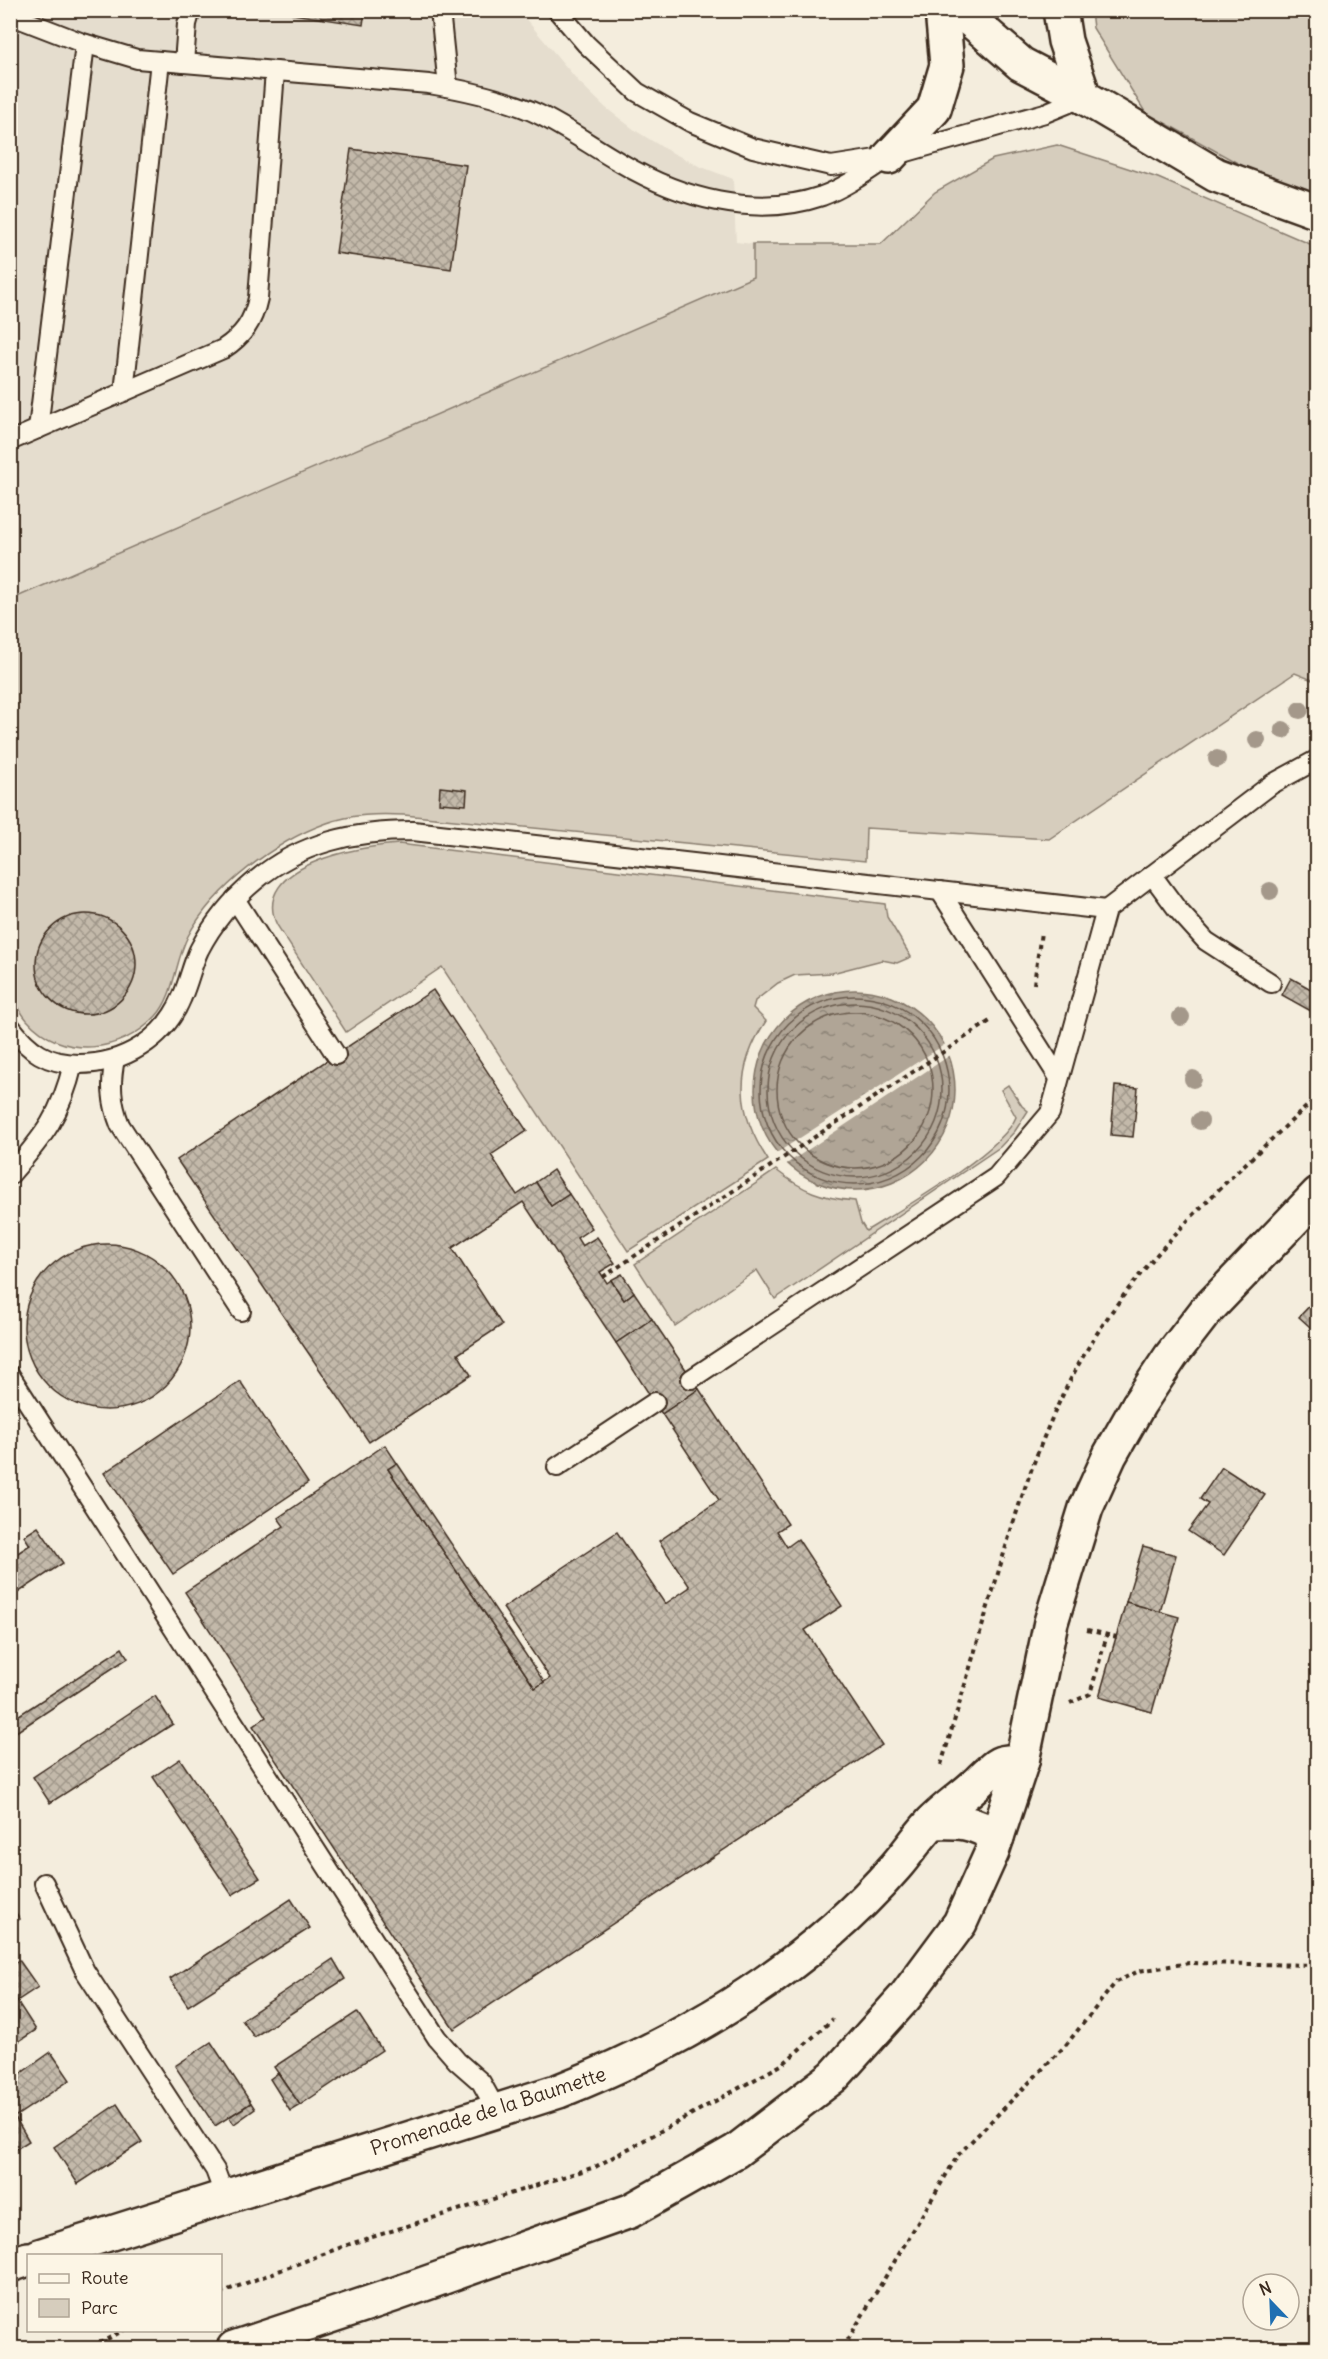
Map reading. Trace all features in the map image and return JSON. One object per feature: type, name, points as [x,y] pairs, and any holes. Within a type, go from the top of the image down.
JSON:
[{"type":"main road","points":[[889,158],[934,109],[947,65],[942,10]]},
{"type":"main road","points":[[959,10],[1021,64],[1084,97],[1216,175],[1317,212]]},
{"type":"main road","points":[[1060,10],[1065,41],[1084,97]]},
{"type":"main road","points":[[234,2349],[630,2211],[736,2151],[834,2076],[906,1997],[960,1923],[997,1837],[1022,1761],[1051,1622],[1086,1508],[1110,1455],[1139,1404],[1171,1356],[1205,1312],[1317,1194]]},
{"type":"main road","name":"Promenade de la Baumette","points":[[42,2254],[559,2091],[612,2070],[664,2045],[724,2011],[809,1949],[853,1910],[894,1868],[932,1822],[999,1764],[1022,1761]]},
{"type":"main road","points":[[932,1822],[964,1821],[980,1826],[997,1837]]},
{"type":"lane","points":[[184,63],[190,10]]},
{"type":"lane","points":[[440,10],[448,87]]},
{"type":"lane","points":[[557,10],[586,44],[637,92],[690,122],[753,148],[831,166],[889,158],[1045,113],[1084,97]]},
{"type":"lane","points":[[10,15],[85,44],[136,59],[468,90],[536,113],[564,127],[622,164],[656,181],[694,196],[734,205],[773,206],[822,196],[889,158]]},
{"type":"lane","points":[[38,429],[85,44]]},
{"type":"lane","points":[[124,392],[160,61]]},
{"type":"lane","points":[[10,441],[223,349],[237,340],[248,328],[255,314],[258,298],[275,71]]},
{"type":"lane","points":[[692,1378],[996,1178],[1050,1113],[1106,910],[1272,784],[1317,759]]},
{"type":"lane","points":[[10,1026],[33,1052],[53,1060],[73,1064],[94,1064],[134,1051],[154,1037],[171,1018],[183,996],[189,973],[200,948],[216,922],[235,899],[257,879],[282,862],[313,846],[345,836],[379,831],[413,831],[1106,910]]},
{"type":"lane","points":[[1152,875],[1177,909],[1206,942],[1271,983]]},
{"type":"lane","points":[[940,891],[1059,1077]]},
{"type":"lane","points":[[235,899],[336,1054]]},
{"type":"lane","points":[[115,1059],[111,1077],[112,1096],[120,1125],[241,1311]]},
{"type":"lane","points":[[10,1174],[42,1138],[58,1113],[73,1064]]},
{"type":"lane","points":[[10,1375],[437,2038],[457,2061],[481,2082],[497,2111]]},
{"type":"lane","points":[[557,1467],[655,1402]]},
{"type":"lane","points":[[44,1883],[85,1971],[214,2170],[225,2197]]},
{"type":"path","points":[[603,1277],[953,1045]]},
{"type":"path","points":[[1089,1631],[1117,1637]]},
{"type":"path","points":[[1064,1706],[1090,1694],[1107,1635]]},
{"type":"path","points":[[843,2349],[958,2155],[1066,2045],[1116,1982],[1139,1971],[1189,1963],[1317,1965]]},
{"type":"path","points":[[222,2292],[350,2244],[595,2167],[783,2064],[834,2018]]},
{"type":"path","points":[[91,2349],[122,2332]]},
{"type":"shaded area","points":[[11,11],[519,11],[579,82],[606,108],[636,131],[667,150],[733,179],[736,242],[753,244],[753,277],[11,601]]},
{"type":"green space","points":[[1091,11],[1317,11],[1317,195],[1270,181],[1145,112],[1093,28]]},
{"type":"green space","points":[[1057,145],[1158,178],[1317,247],[1317,682],[1295,673],[1049,839],[866,828],[865,861],[404,815],[365,815],[336,820],[307,831],[267,854],[230,883],[214,900],[188,936],[162,1008],[142,1028],[126,1038],[109,1044],[92,1047],[74,1046],[41,1033],[27,1020],[11,993],[10,600],[753,277],[753,244],[881,244],[935,192],[993,159]],"holes":[[[83,925],[101,929],[115,938],[123,950],[126,964],[124,977],[117,990],[106,999],[90,1003],[72,1001],[60,993],[50,980],[47,969],[50,950],[63,934],[72,929]]]},
{"type":"green space","points":[[399,844],[885,904],[887,917],[911,957],[897,963],[882,960],[832,973],[795,975],[778,983],[755,1001],[753,1008],[766,1021],[748,1056],[743,1090],[750,1125],[768,1160],[628,1251],[442,967],[346,1032],[277,925],[273,904],[279,887],[293,874],[313,863],[336,855]]},
{"type":"green space","points":[[1008,1085],[1028,1111],[1015,1131],[1000,1147],[775,1299],[757,1270],[675,1326],[635,1264],[776,1170],[813,1192],[832,1198],[855,1201],[861,1223],[866,1231],[949,1179],[992,1146],[1007,1131],[1016,1117],[1001,1090]]},
{"type":"water","points":[[845,990],[865,990],[884,994],[902,1002],[926,1019],[938,1034],[951,1061],[955,1090],[951,1119],[938,1146],[926,1161],[911,1173],[884,1186],[865,1190],[845,1190],[826,1186],[808,1178],[791,1167],[778,1154],[759,1119],[755,1100],[755,1080],[759,1061],[767,1043],[778,1026],[791,1013],[826,994]]},
{"type":"pier","points":[[947,1043],[952,1054],[785,1165],[775,1154]]},
{"type":"building","points":[[293,10],[365,10],[363,25],[292,14]]},
{"type":"building","points":[[351,149],[466,165],[451,269],[336,253]]},
{"type":"building","points":[[440,787],[467,790],[466,805],[439,803]]},
{"type":"building","points":[[86,914],[105,918],[121,929],[132,945],[136,964],[132,983],[121,999],[105,1010],[86,1014],[67,1010],[51,999],[40,983],[36,964],[40,945],[51,929],[67,918]]},
{"type":"building","points":[[1291,978],[1318,993],[1318,1015],[1282,995]]},
{"type":"building","points":[[433,990],[527,1131],[491,1155],[517,1195],[536,1182],[551,1206],[569,1194],[592,1228],[577,1238],[582,1246],[597,1237],[615,1263],[600,1272],[607,1283],[611,1280],[624,1300],[634,1292],[652,1319],[616,1343],[523,1202],[452,1248],[502,1325],[458,1354],[471,1375],[369,1442],[177,1160]]},
{"type":"building","points":[[1115,1086],[1138,1088],[1133,1137],[1111,1135]]},
{"type":"building","points":[[553,1170],[569,1194],[551,1206],[536,1182]]},
{"type":"building","points":[[107,1244],[139,1251],[153,1258],[165,1269],[176,1281],[183,1295],[190,1327],[183,1359],[176,1373],[165,1385],[153,1396],[139,1403],[107,1410],[75,1403],[61,1396],[49,1385],[38,1373],[31,1359],[24,1327],[31,1295],[38,1281],[49,1269],[61,1258],[75,1251]]},
{"type":"building","points":[[622,1274],[634,1292],[624,1300],[611,1280]]},
{"type":"building","points":[[1318,1297],[1318,1334],[1299,1317]]},
{"type":"building","points":[[652,1319],[699,1389],[662,1414],[616,1343]]},
{"type":"building","points":[[240,1381],[308,1483],[173,1574],[104,1473]]},
{"type":"building","points":[[699,1389],[788,1524],[777,1531],[787,1547],[798,1539],[842,1606],[805,1630],[882,1745],[454,2029],[253,1726],[266,1717],[185,1592],[284,1526],[278,1518],[385,1445],[397,1463],[388,1469],[535,1688],[550,1678],[503,1608],[617,1532],[665,1604],[690,1587],[659,1541],[719,1500],[662,1414]]},
{"type":"building","points":[[397,1463],[544,1682],[535,1688],[388,1469]]},
{"type":"building","points":[[1222,1467],[1265,1495],[1224,1555],[1188,1531],[1208,1504],[1200,1499]]},
{"type":"building","points":[[38,1527],[63,1563],[10,1598],[10,1558],[30,1545],[24,1536]]},
{"type":"building","points":[[1143,1546],[1176,1555],[1160,1612],[1126,1602]]},
{"type":"building","points":[[1126,1602],[1179,1617],[1152,1712],[1099,1697]]},
{"type":"building","points":[[122,1648],[128,1658],[10,1736],[10,1721]]},
{"type":"building","points":[[155,1696],[173,1724],[50,1803],[33,1777]]},
{"type":"building","points":[[180,1759],[260,1878],[232,1895],[153,1777]]},
{"type":"building","points":[[291,1899],[310,1928],[188,2006],[170,1979]]},
{"type":"building","points":[[10,1904],[20,1919],[10,1925]]},
{"type":"building","points":[[333,1959],[345,1979],[254,2037],[242,2020]]},
{"type":"building","points":[[19,1960],[38,1987],[17,2001],[36,2030],[10,2047],[10,1966]]},
{"type":"building","points":[[357,2012],[382,2050],[300,2105],[274,2067]]},
{"type":"building","points":[[211,2042],[251,2103],[215,2126],[175,2066]]},
{"type":"building","points":[[51,2052],[70,2080],[10,2120],[10,2081]]},
{"type":"building","points":[[278,2073],[300,2105],[290,2111],[270,2079]]},
{"type":"building","points":[[251,2103],[255,2109],[234,2124],[229,2117]]},
{"type":"building","points":[[117,2104],[142,2142],[78,2184],[54,2147]]},
{"type":"building","points":[[15,2117],[29,2141],[10,2153],[10,2120]]}]
